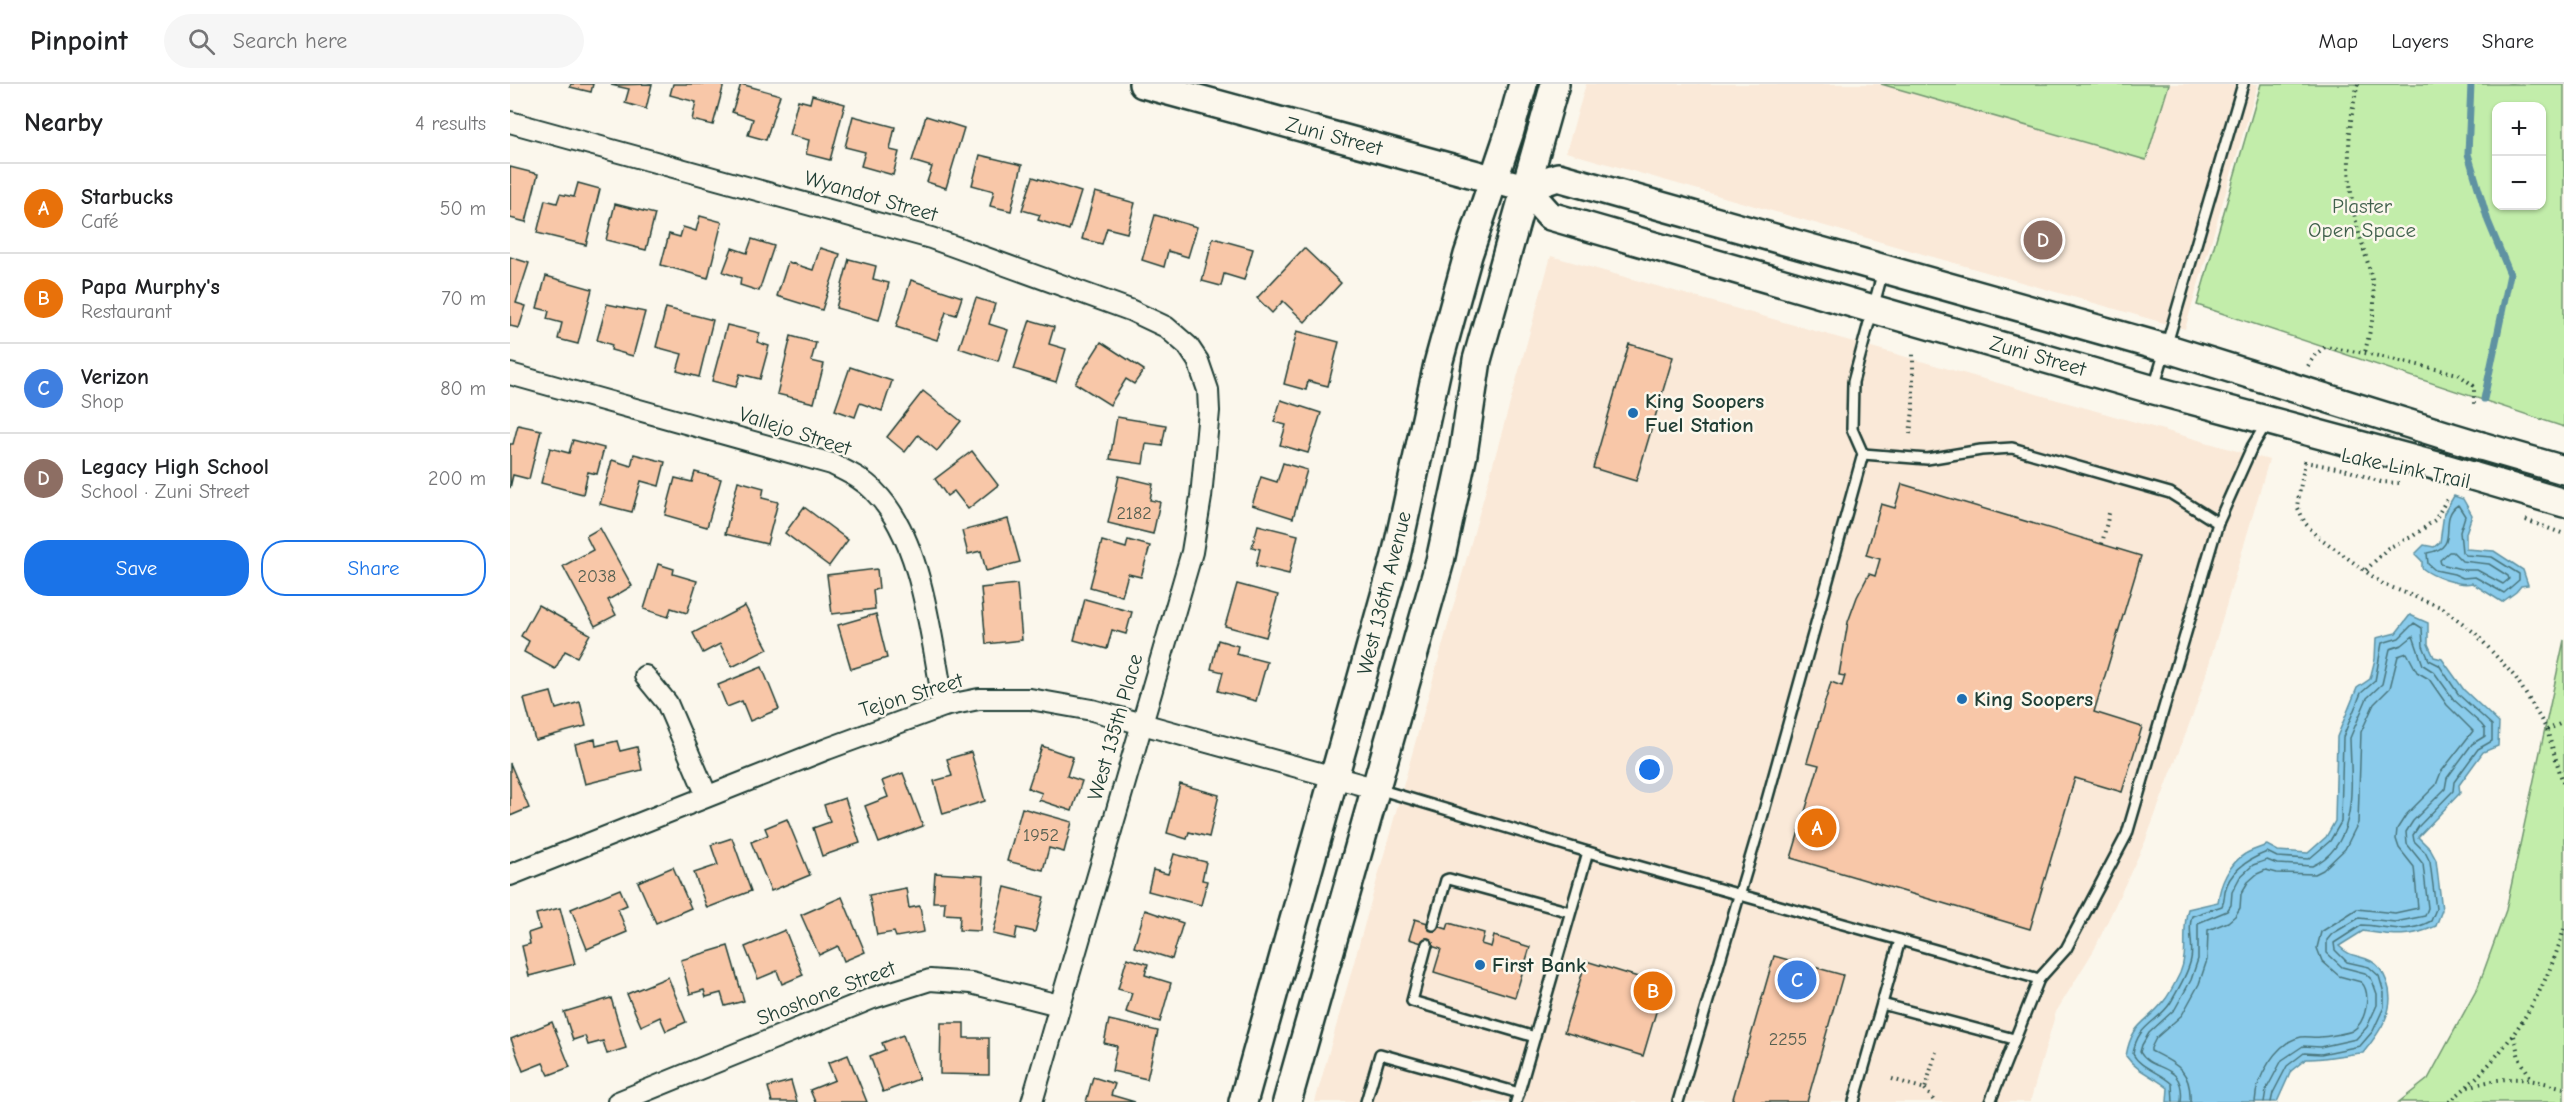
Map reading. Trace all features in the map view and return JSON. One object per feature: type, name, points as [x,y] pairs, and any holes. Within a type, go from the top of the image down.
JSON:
[{"type":"main road","name":"Zuni Street","points":[[1143,84],[1525,188],[1558,177],[2166,348],[2564,470]]},
{"type":"main road","name":"West 136th Avenue","points":[[1243,1102],[1395,556],[1437,364],[1468,255],[1524,84]]},
{"type":"main road","name":"West 136th Avenue","points":[[1287,1102],[1440,561],[1463,454],[1477,360],[1555,84]]},
{"type":"main road","name":"Zuni Street","points":[[1525,188],[1550,216],[2154,390],[2268,419],[2564,503]]},
{"type":"street","name":"Wyandot Street","points":[[510,122],[889,225],[998,261],[1130,310],[1166,327],[1188,346],[1198,361]]},
{"type":"street","name":"West 135th Place","points":[[1032,1102],[1192,552],[1201,497],[1209,411],[1208,390],[1198,361]]},
{"type":"street","name":"Vallejo Street","points":[[510,374],[832,464],[860,478],[875,492],[904,533],[918,575],[944,706]]},
{"type":"street","points":[[645,676],[667,703],[707,796]]},
{"type":"street","name":"Tejon Street","points":[[510,875],[707,796],[944,706],[979,699],[1030,699],[1092,710],[1377,789]]},
{"type":"street","name":"Shoshone Street","points":[[618,1102],[873,998],[930,980],[971,983],[1059,1005]]},
{"type":"lane","points":[[2154,390],[2243,84]]},
{"type":"lane","points":[[1678,1102],[1863,454],[1852,429],[1853,382],[1884,269]]},
{"type":"lane","points":[[1990,1102],[2039,979],[2066,949],[2127,834],[2218,523],[2252,447],[2268,419]]},
{"type":"lane","points":[[1863,454],[1927,459],[1981,450],[2012,448],[2170,493],[2218,523]]},
{"type":"lane","points":[[1377,789],[1588,852],[2039,979]]},
{"type":"lane","points":[[1366,1102],[1380,1054],[1518,1098],[1588,852]]},
{"type":"lane","points":[[1433,925],[1446,880],[1449,879],[1570,912]]},
{"type":"lane","points":[[1854,1102],[1900,939]]},
{"type":"lane","points":[[1427,945],[1412,1001],[1535,1037]]},
{"type":"lane","points":[[1882,1004],[2014,1039]]},
{"type":"path","points":[[2358,84],[2350,129],[2349,163],[2356,224],[2372,279],[2374,303],[2365,353]]},
{"type":"path","points":[[2308,366],[2315,355],[2325,347],[2365,353],[2458,374],[2474,386],[2474,404]]},
{"type":"path","points":[[1910,434],[1913,410],[1913,354]]},
{"type":"path","name":"Lake Link Trail","points":[[2366,570],[2316,535],[2305,522],[2297,506],[2305,462],[2347,470],[2381,482],[2403,483]]},
{"type":"path","points":[[2447,499],[2435,520],[2412,536],[2388,548],[2366,570],[2383,584],[2443,608],[2475,633],[2516,678],[2547,730],[2564,786]]},
{"type":"path","points":[[2102,544],[2110,508]]},
{"type":"path","points":[[2524,519],[2564,534]]},
{"type":"path","points":[[2547,730],[2564,722]]},
{"type":"path","points":[[2449,1102],[2467,1088],[2514,1036],[2541,992],[2558,952],[2564,929]]},
{"type":"path","points":[[2514,1036],[2519,1058],[2531,1079]]},
{"type":"path","points":[[1925,1089],[1936,1052]]},
{"type":"path","points":[[1892,1078],[1925,1089],[1935,1102]]},
{"type":"path","points":[[2467,1088],[2499,1078],[2531,1079],[2564,1088]]},
{"type":"shaded area","points":[[1586,84],[2258,84],[2185,329],[1566,152]]},
{"type":"shaded area","points":[[1551,256],[2269,460],[2199,698],[2145,842],[2094,950],[2056,1012],[2030,1102],[1315,1102]]},
{"type":"green space","points":[[1881,84],[2169,84],[2146,160]]},
{"type":"green space","name":"Plaster Open Space","points":[[2261,84],[2564,84],[2564,427],[2197,305]]},
{"type":"green space","points":[[2564,640],[2564,1102],[2399,1102],[2428,1079],[2478,987],[2506,910]]},
{"type":"water","points":[[2454,496],[2463,499],[2472,515],[2466,533],[2466,549],[2494,551],[2523,570],[2528,585],[2521,586],[2502,602],[2472,583],[2453,582],[2427,571],[2422,568],[2422,561],[2415,554],[2424,545],[2434,547],[2440,542],[2444,513]]},
{"type":"water","points":[[2410,615],[2428,623],[2428,644],[2434,657],[2442,659],[2464,690],[2499,723],[2498,746],[2483,752],[2459,785],[2460,793],[2418,837],[2430,849],[2436,860],[2442,910],[2436,926],[2408,934],[2391,935],[2363,931],[2339,946],[2376,965],[2381,970],[2390,992],[2385,1020],[2363,1053],[2306,1059],[2291,1071],[2277,1102],[2167,1102],[2168,1088],[2140,1070],[2126,1056],[2132,1036],[2140,1024],[2166,998],[2180,973],[2184,957],[2188,909],[2218,902],[2226,875],[2234,863],[2247,853],[2267,845],[2278,851],[2308,853],[2326,837],[2335,821],[2337,737],[2357,688],[2370,679],[2375,659],[2376,638],[2396,633]]},
{"type":"building","points":[[571,84],[593,84],[591,92],[570,87]]},
{"type":"building","points":[[652,84],[646,109],[625,103],[629,89],[611,85]]},
{"type":"building","points":[[673,84],[724,84],[713,125],[692,120],[696,102],[670,95]]},
{"type":"building","points":[[741,84],[780,95],[766,140],[748,135],[753,119],[732,112]]},
{"type":"building","points":[[812,95],[845,104],[830,160],[806,154],[809,140],[789,135],[798,100],[810,103]]},
{"type":"building","points":[[853,116],[895,127],[890,150],[899,152],[893,175],[861,166],[865,152],[845,147]]},
{"type":"building","points":[[926,116],[964,128],[946,188],[927,182],[932,167],[912,161]]},
{"type":"building","points":[[980,155],[1022,165],[1011,211],[990,206],[994,191],[972,185]]},
{"type":"building","points":[[510,167],[538,174],[526,222],[510,218]]},
{"type":"building","points":[[1033,177],[1081,192],[1069,230],[1038,220],[1040,215],[1022,210]]},
{"type":"building","points":[[578,183],[600,189],[586,245],[537,233],[545,200],[557,203],[560,194],[574,197]]},
{"type":"building","points":[[1095,192],[1135,203],[1127,233],[1107,228],[1102,244],[1082,239]]},
{"type":"building","points":[[615,204],[655,214],[646,250],[606,240]]},
{"type":"building","points":[[1155,215],[1197,227],[1188,257],[1168,251],[1164,267],[1142,260]]},
{"type":"building","points":[[700,216],[722,222],[708,278],[661,265],[669,234],[680,237],[683,227],[696,231]]},
{"type":"building","points":[[1213,238],[1253,249],[1244,280],[1224,274],[1221,286],[1202,281]]},
{"type":"building","points":[[752,239],[774,246],[759,291],[740,285],[741,278],[723,272],[732,248],[747,253]]},
{"type":"building","points":[[820,248],[840,254],[822,310],[777,296],[788,262],[813,270]]},
{"type":"building","points":[[1304,248],[1341,283],[1305,322],[1283,301],[1272,313],[1257,298]]},
{"type":"building","points":[[510,257],[529,263],[516,303],[526,306],[519,328],[510,326]]},
{"type":"building","points":[[849,259],[876,266],[873,279],[889,283],[879,320],[836,308]]},
{"type":"building","points":[[546,276],[592,289],[578,344],[558,339],[562,323],[547,319],[549,311],[537,308]]},
{"type":"building","points":[[911,280],[962,297],[956,315],[946,312],[937,340],[896,327]]},
{"type":"building","points":[[976,298],[995,304],[989,324],[1008,330],[998,361],[959,348]]},
{"type":"building","points":[[607,304],[645,312],[633,356],[611,350],[612,345],[597,340]]},
{"type":"building","points":[[666,308],[713,320],[699,377],[677,371],[682,354],[656,347]]},
{"type":"building","points":[[1030,320],[1054,327],[1049,344],[1066,349],[1056,382],[1014,369]]},
{"type":"building","points":[[727,325],[760,333],[757,342],[769,346],[760,379],[740,374],[736,387],[712,381]]},
{"type":"building","points":[[1297,331],[1339,342],[1328,386],[1308,381],[1306,390],[1284,384]]},
{"type":"building","points":[[791,336],[816,343],[811,361],[824,364],[814,403],[777,394]]},
{"type":"building","points":[[1101,342],[1144,370],[1134,384],[1126,379],[1110,405],[1075,383]]},
{"type":"building","name":"King Soopers Fuel Station","points":[[1629,344],[1673,357],[1636,481],[1593,468]]},
{"type":"building","points":[[850,367],[892,381],[882,411],[860,403],[855,417],[835,410]]},
{"type":"building","points":[[923,391],[961,421],[937,451],[918,435],[905,452],[887,437]]},
{"type":"building","points":[[1281,400],[1321,413],[1308,453],[1280,445],[1286,425],[1274,422]]},
{"type":"building","points":[[1117,417],[1166,425],[1162,446],[1146,444],[1143,464],[1110,459]]},
{"type":"building","points":[[518,425],[541,430],[529,479],[513,475],[510,488],[510,444],[513,444]]},
{"type":"building","points":[[573,440],[604,448],[597,474],[588,472],[583,494],[541,483],[550,448],[569,453]]},
{"type":"building","points":[[972,451],[998,485],[968,509],[954,491],[947,496],[935,479]]},
{"type":"building","points":[[634,454],[665,462],[659,486],[641,481],[632,512],[600,504],[612,460],[631,466]]},
{"type":"building","points":[[1283,463],[1307,470],[1293,518],[1252,505],[1261,477],[1277,482]]},
{"type":"building","points":[[695,472],[721,479],[707,527],[665,515],[675,478],[692,482]]},
{"type":"building","points":[[1119,476],[1153,484],[1150,500],[1160,502],[1153,534],[1108,523]]},
{"type":"building","points":[[738,481],[764,488],[762,498],[778,502],[767,544],[725,534]]},
{"type":"building","name":"King Soopers","points":[[1902,484],[2141,556],[2094,712],[2142,727],[2122,792],[2075,778],[2030,929],[1791,858],[1819,765],[1807,762],[1831,682],[1842,686],[1845,676],[1839,675],[1848,622],[1857,597],[1869,574],[1875,576],[1880,559],[1866,555],[1881,504],[1895,508]]},
{"type":"building","points":[[804,507],[848,540],[829,566],[785,533]]},
{"type":"building","points":[[1008,519],[1020,562],[986,571],[981,551],[968,554],[962,531]]},
{"type":"building","points":[[1258,525],[1298,535],[1289,574],[1256,566],[1260,549],[1252,547]]},
{"type":"building","points":[[600,528],[632,586],[608,600],[616,615],[595,626],[563,566],[593,550],[586,536]]},
{"type":"building","points":[[1128,540],[1150,546],[1141,577],[1128,574],[1122,596],[1090,587],[1102,541],[1126,548]]},
{"type":"building","points":[[658,564],[674,569],[673,574],[697,581],[687,613],[671,608],[668,617],[644,609]]},
{"type":"building","points":[[877,569],[879,589],[873,590],[875,609],[832,614],[827,575]]},
{"type":"building","points":[[1017,584],[1022,640],[986,644],[981,588]]},
{"type":"building","points":[[1237,584],[1278,595],[1266,637],[1225,626]]},
{"type":"building","points":[[1085,599],[1132,612],[1126,634],[1112,630],[1107,649],[1074,640]]},
{"type":"building","points":[[538,605],[590,634],[577,657],[565,651],[555,669],[524,652],[529,641],[521,636]]},
{"type":"building","points":[[745,606],[768,649],[732,667],[720,644],[703,653],[693,633]]},
{"type":"building","points":[[876,614],[887,658],[851,669],[838,625]]},
{"type":"building","points":[[1218,640],[1238,646],[1236,654],[1267,662],[1256,701],[1218,691],[1223,672],[1211,669]]},
{"type":"building","points":[[762,667],[779,709],[750,721],[742,701],[727,707],[718,685]]},
{"type":"building","points":[[551,692],[556,709],[580,702],[586,726],[535,740],[524,699]]},
{"type":"building","points":[[595,739],[596,746],[617,741],[620,751],[637,747],[642,770],[585,784],[575,744]]},
{"type":"building","points":[[1042,746],[1073,757],[1067,776],[1082,781],[1072,811],[1039,800],[1042,793],[1028,788]]},
{"type":"building","points":[[971,752],[985,801],[943,814],[934,781],[952,776],[947,759]]},
{"type":"building","points":[[510,763],[529,808],[510,816]]},
{"type":"building","points":[[903,773],[923,826],[879,843],[865,806],[888,797],[882,781]]},
{"type":"building","points":[[1180,784],[1219,795],[1209,837],[1189,832],[1187,839],[1167,833]]},
{"type":"building","points":[[845,798],[860,843],[822,856],[813,828],[830,822],[824,805]]},
{"type":"building","points":[[1022,808],[1072,822],[1064,852],[1049,848],[1043,870],[1007,861]]},
{"type":"building","points":[[787,819],[810,875],[771,891],[751,842],[768,835],[765,828]]},
{"type":"building","points":[[732,838],[751,891],[707,908],[694,873],[718,865],[711,845]]},
{"type":"building","points":[[1174,854],[1206,862],[1202,880],[1207,881],[1201,905],[1148,891],[1153,870],[1168,874]]},
{"type":"building","points":[[673,867],[691,908],[656,923],[638,882]]},
{"type":"building","points":[[935,873],[984,876],[980,931],[959,930],[960,915],[944,914],[945,902],[933,902]]},
{"type":"building","points":[[1005,887],[1044,897],[1035,932],[1017,928],[1015,939],[993,934]]},
{"type":"building","points":[[906,888],[909,908],[920,906],[924,932],[896,937],[894,932],[877,935],[869,895]]},
{"type":"building","points":[[620,889],[627,905],[618,909],[627,932],[587,949],[571,909]]},
{"type":"building","points":[[842,897],[865,952],[844,961],[838,946],[819,955],[801,915]]},
{"type":"building","points":[[560,908],[575,964],[529,976],[522,946],[530,944],[528,933],[540,929],[536,914]]},
{"type":"building","points":[[1145,910],[1183,923],[1172,959],[1134,947]]},
{"type":"building","name":"First Bank","points":[[1415,919],[1447,929],[1449,923],[1484,933],[1481,944],[1491,947],[1494,936],[1530,947],[1515,997],[1434,972],[1441,949],[1409,939]]},
{"type":"building","points":[[785,930],[803,975],[782,984],[777,971],[758,979],[745,947]]},
{"type":"building","points":[[728,946],[744,1001],[725,1006],[721,993],[706,997],[704,990],[690,994],[681,960]]},
{"type":"building","points":[[1774,956],[1843,975],[1807,1102],[1732,1102]]},
{"type":"building","points":[[1127,958],[1148,964],[1145,975],[1171,983],[1160,1022],[1126,1012],[1132,993],[1118,989]]},
{"type":"building","points":[[1586,961],[1664,985],[1643,1056],[1564,1032]]},
{"type":"building","points":[[668,977],[686,1022],[666,1031],[660,1017],[641,1026],[627,994]]},
{"type":"building","points":[[611,998],[626,1048],[607,1054],[603,1041],[588,1045],[585,1036],[573,1040],[564,1012]]},
{"type":"building","points":[[1109,1020],[1158,1031],[1147,1079],[1112,1071],[1117,1046],[1104,1043]]},
{"type":"building","points":[[552,1022],[570,1067],[549,1075],[543,1063],[523,1071],[511,1039]]},
{"type":"building","points":[[941,1023],[964,1023],[964,1038],[989,1038],[989,1075],[940,1074]]},
{"type":"building","points":[[903,1035],[919,1079],[883,1092],[870,1056],[885,1050],[882,1043]]},
{"type":"building","points":[[848,1055],[867,1102],[815,1102],[810,1090],[835,1080],[828,1063]]},
{"type":"building","points":[[1093,1077],[1115,1084],[1111,1095],[1135,1102],[1086,1102]]},
{"type":"building","points":[[791,1081],[797,1102],[772,1102],[768,1087]]},
{"type":"waterway","points":[[2471,84],[2468,154],[2488,221],[2510,274],[2484,399]]},
{"type":"place","name":"Legacy High School","points":[[2043,240]]},
{"type":"place","name":"King Soopers Fuel Station","points":[[1633,413]]},
{"type":"place","name":"King Soopers","points":[[1962,699]]},
{"type":"place","name":"Starbucks","points":[[1817,828]]},
{"type":"place","name":"First Bank","points":[[1480,965]]},
{"type":"place","name":"Verizon","points":[[1797,980]]},
{"type":"place","name":"Papa Murphy's","points":[[1653,991]]}]
